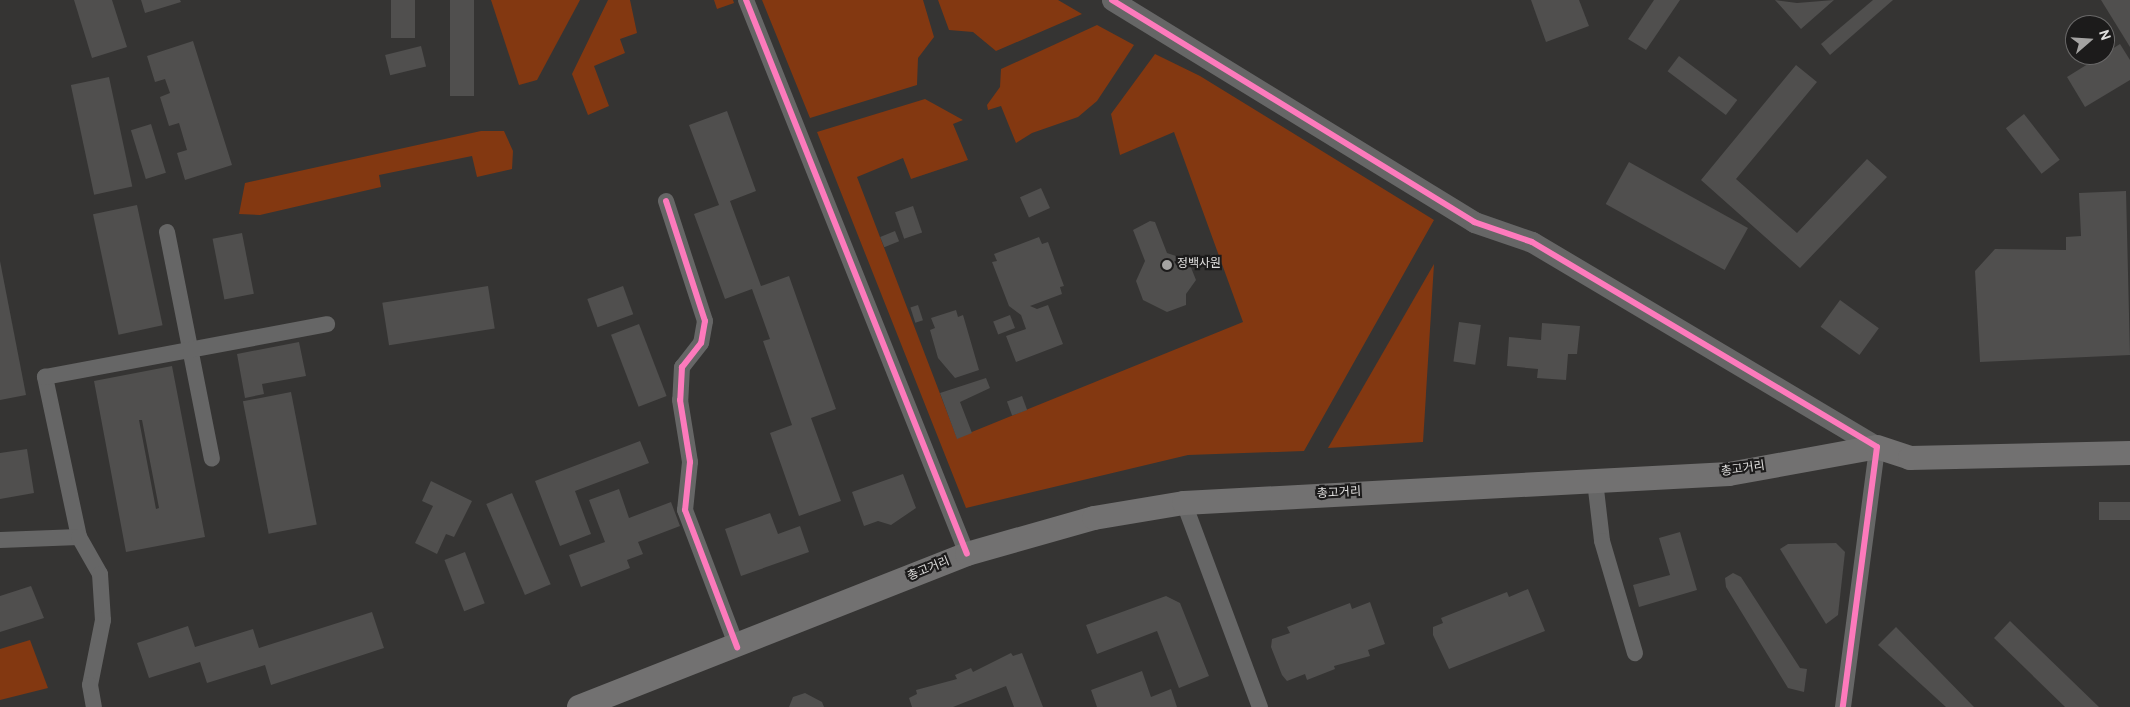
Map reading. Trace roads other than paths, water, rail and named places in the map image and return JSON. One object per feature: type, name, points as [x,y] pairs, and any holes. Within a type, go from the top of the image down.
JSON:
[{"type":"main road","name":"총고거리","points":[[579,707],[737,648],[967,554],[1094,518],[1184,502],[1728,474],[1878,447],[1910,458],[2130,453]]},
{"type":"street","points":[[746,0],[967,554]]},
{"type":"street","points":[[1112,0],[1474,222],[1532,242],[1878,447],[1842,707]]},
{"type":"street","points":[[666,201],[705,321],[701,343],[682,368],[680,400],[690,462],[685,510],[737,648]]},
{"type":"street","points":[[167,232],[192,350],[212,459]]},
{"type":"street","points":[[94,707],[90,685],[102,620],[100,574],[79,537],[45,378],[327,324]]},
{"type":"street","points":[[1595,481],[1602,541],[1635,653]]},
{"type":"street","points":[[1184,502],[1260,707]]},
{"type":"street","points":[[0,540],[79,537]]},
{"type":"place","name":"정백사원","points":[[1167,265]]}]
